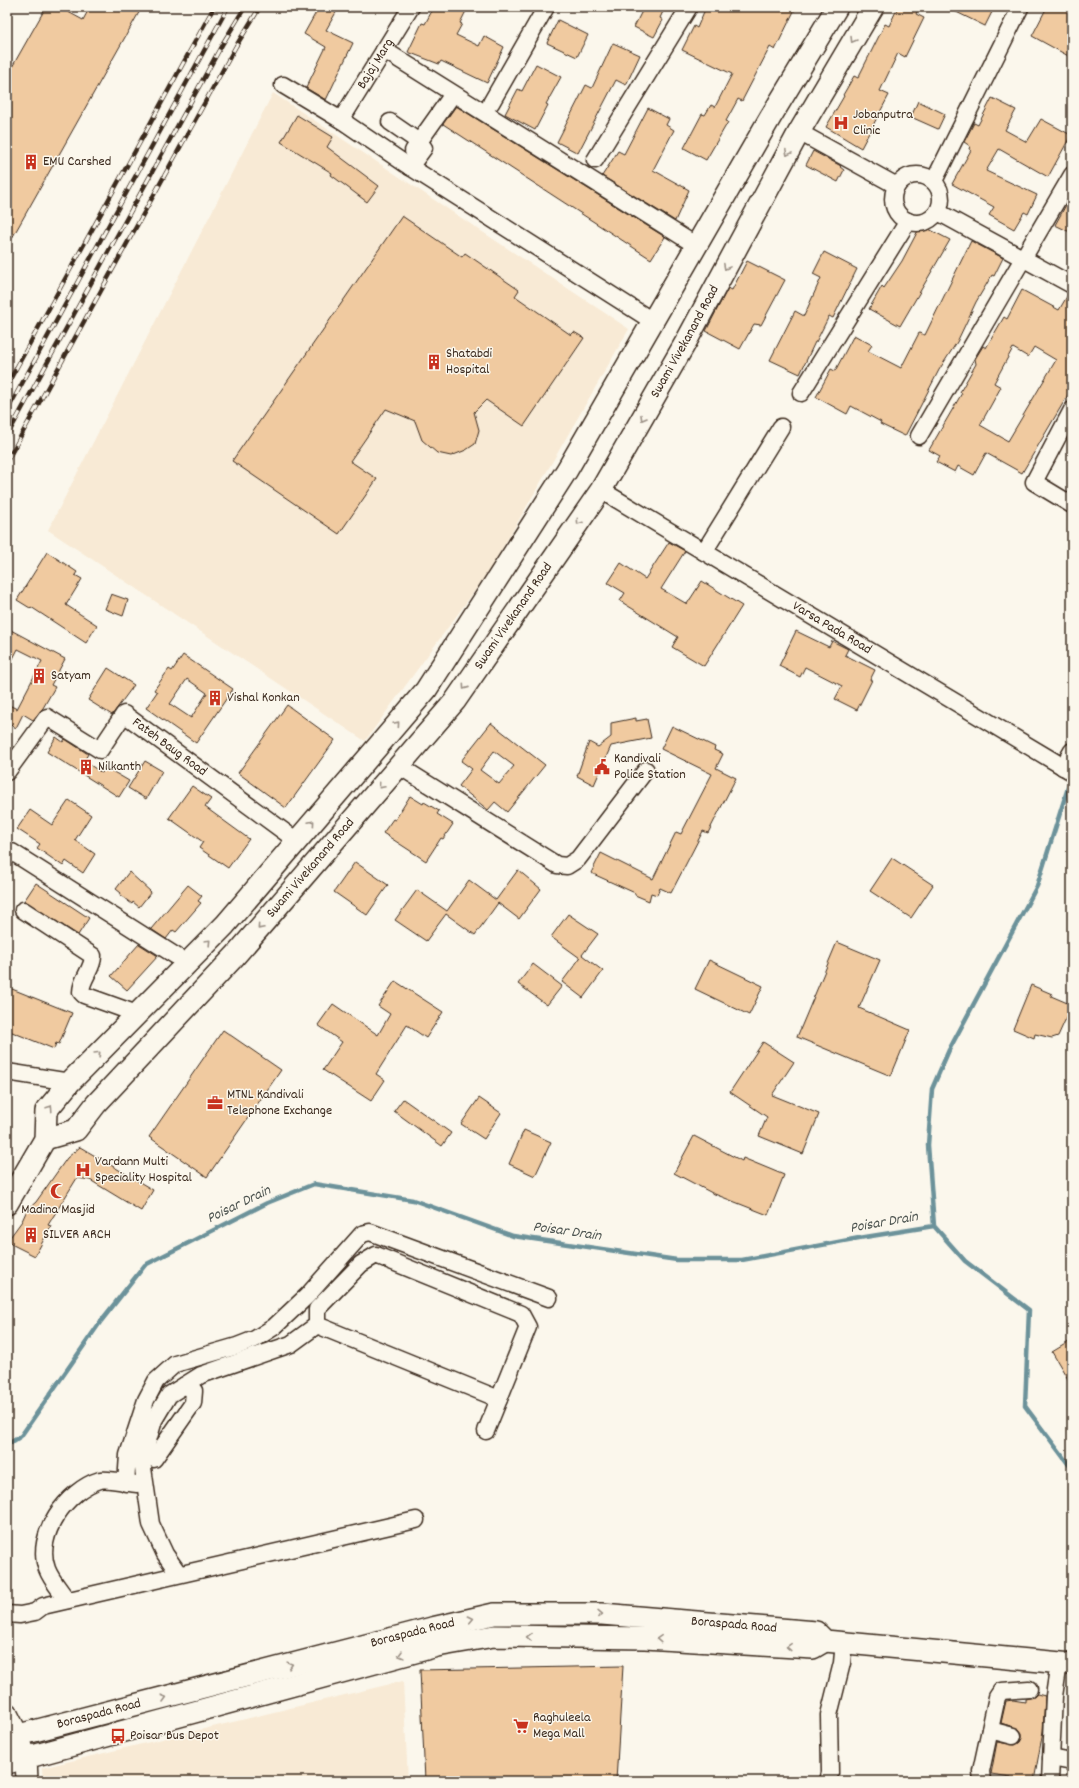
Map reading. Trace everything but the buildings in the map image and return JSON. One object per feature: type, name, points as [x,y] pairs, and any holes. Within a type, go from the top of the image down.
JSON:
[{"type":"main road","name":"Swami Vivekanand Road","points":[[7,1204],[45,1139],[46,1111],[70,1082],[225,925],[426,690],[567,470],[654,322],[770,118],[837,7]]},
{"type":"main road","name":"Swami Vivekanand Road","points":[[45,1139],[76,1130],[96,1104],[235,956],[455,701],[601,490],[687,340],[867,9]]},
{"type":"main road","name":"Boraspada Road","points":[[13,1737],[432,1628],[494,1614],[602,1614],[662,1618],[816,1632],[835,1641],[1065,1663]]},
{"type":"main road","name":"Boraspada Road","points":[[16,1761],[383,1660],[437,1646],[494,1636],[645,1638],[813,1648],[835,1641]]},
{"type":"main road","points":[[7,1714],[13,1737],[16,1761],[27,1781]]},
{"type":"street","name":"Bajaj Marg","points":[[341,120],[411,7]]},
{"type":"street","points":[[491,103],[546,7]]},
{"type":"street","points":[[595,160],[688,7]]},
{"type":"street","points":[[934,181],[1020,8]]},
{"type":"street","points":[[384,50],[697,246]]},
{"type":"street","points":[[283,85],[341,120],[407,165],[654,322]]},
{"type":"street","points":[[407,165],[419,142],[453,94]]},
{"type":"street","points":[[390,122],[419,142]]},
{"type":"street","points":[[799,132],[897,186]]},
{"type":"street","points":[[912,175],[927,177],[934,181],[942,196],[938,212],[925,222],[916,223],[901,217],[893,204],[893,196],[897,186],[905,178],[912,175]]},
{"type":"street","points":[[919,436],[1072,175]]},
{"type":"street","points":[[938,212],[1070,284]]},
{"type":"street","points":[[801,393],[908,221]]},
{"type":"street","points":[[1072,410],[1034,482],[1072,505]]},
{"type":"street","points":[[704,552],[781,427]]},
{"type":"street","name":"Varsa Pada Road","points":[[601,490],[1068,770]]},
{"type":"street","name":"Fateh Baug Road","points":[[7,772],[47,717],[100,750],[124,714],[297,841]]},
{"type":"street","points":[[1068,770],[1072,751]]},
{"type":"street","points":[[399,766],[557,865],[567,866],[578,859],[646,770]]},
{"type":"street","points":[[7,851],[12,852],[187,963]]},
{"type":"street","points":[[23,910],[93,956],[93,962],[81,987],[81,992],[84,995],[137,1014]]},
{"type":"street","points":[[7,1072],[70,1082]]},
{"type":"street","points":[[126,1483],[128,1455],[146,1400],[156,1381],[175,1364],[237,1346],[255,1339],[274,1327],[307,1296],[362,1234],[370,1232],[549,1298]]},
{"type":"street","points":[[317,1325],[318,1308],[361,1264],[376,1255],[520,1314],[528,1326],[486,1431]]},
{"type":"street","points":[[179,1574],[166,1554],[151,1524],[142,1462],[154,1420],[169,1395],[201,1375],[291,1344],[317,1325]]},
{"type":"street","points":[[317,1325],[499,1400]]},
{"type":"street","points":[[154,1459],[192,1403],[194,1392],[185,1385]]},
{"type":"street","points":[[67,1600],[47,1570],[45,1556],[46,1539],[51,1523],[63,1506],[83,1489],[101,1480],[146,1485]]},
{"type":"street","points":[[9,1614],[20,1616],[35,1612],[43,1606],[67,1600],[416,1520]]},
{"type":"street","points":[[828,1781],[830,1773],[829,1715],[842,1663],[835,1641]]},
{"type":"street","points":[[1050,1781],[1054,1696],[1065,1663]]},
{"type":"street","points":[[982,1781],[981,1770],[997,1697],[1001,1691],[1029,1689]]},
{"type":"street","points":[[990,1730],[1013,1736]]},
{"type":"street","points":[[1051,1758],[1072,1762]]},
{"type":"shaded area","points":[[273,93],[629,329],[490,570],[365,741],[48,530]]},
{"type":"shaded area","points":[[403,1681],[408,1781],[43,1781],[42,1768]]},
{"type":"waterway","points":[[934,1226],[928,1145],[932,1089],[949,1050],[1037,886],[1072,775]]},
{"type":"waterway","name":"Poisar Drain","points":[[7,1445],[21,1436],[101,1321],[145,1265],[267,1203],[314,1184],[413,1200],[513,1236],[677,1260],[742,1260],[859,1238],[934,1226],[965,1261],[1029,1310],[1025,1406],[1072,1469]]},
{"type":"railway","points":[[7,385],[214,7]]},
{"type":"railway","points":[[7,411],[228,7]]},
{"type":"railway","points":[[7,436],[223,43],[245,7]]},
{"type":"railway","points":[[7,461],[236,46],[260,7]]},
{"type":"place","name":"Jobanputra Clinic","points":[[841,123]]},
{"type":"place","name":"EMU Carshed","points":[[31,162]]},
{"type":"place","name":"Shatabdi Hospital","points":[[434,362]]},
{"type":"place","name":"Satyam","points":[[39,676]]},
{"type":"place","name":"Vishal Konkan","points":[[215,698]]},
{"type":"place","name":"Nilkanth","points":[[86,767]]},
{"type":"place","name":"Kandivali Police Station","points":[[602,767]]},
{"type":"place","name":"MTNL Kandivali Telephone Exchange","points":[[215,1103]]},
{"type":"place","name":"Vardann Multi Speciality Hospital","points":[[83,1170]]},
{"type":"place","name":"Madina Masjid","points":[[58,1191]]},
{"type":"place","name":"SILVER ARCH","points":[[31,1235]]},
{"type":"place","name":"Raghuleela Mega Mall","points":[[521,1726]]},
{"type":"place","name":"Poisar Bus Depot","points":[[118,1736]]}]
